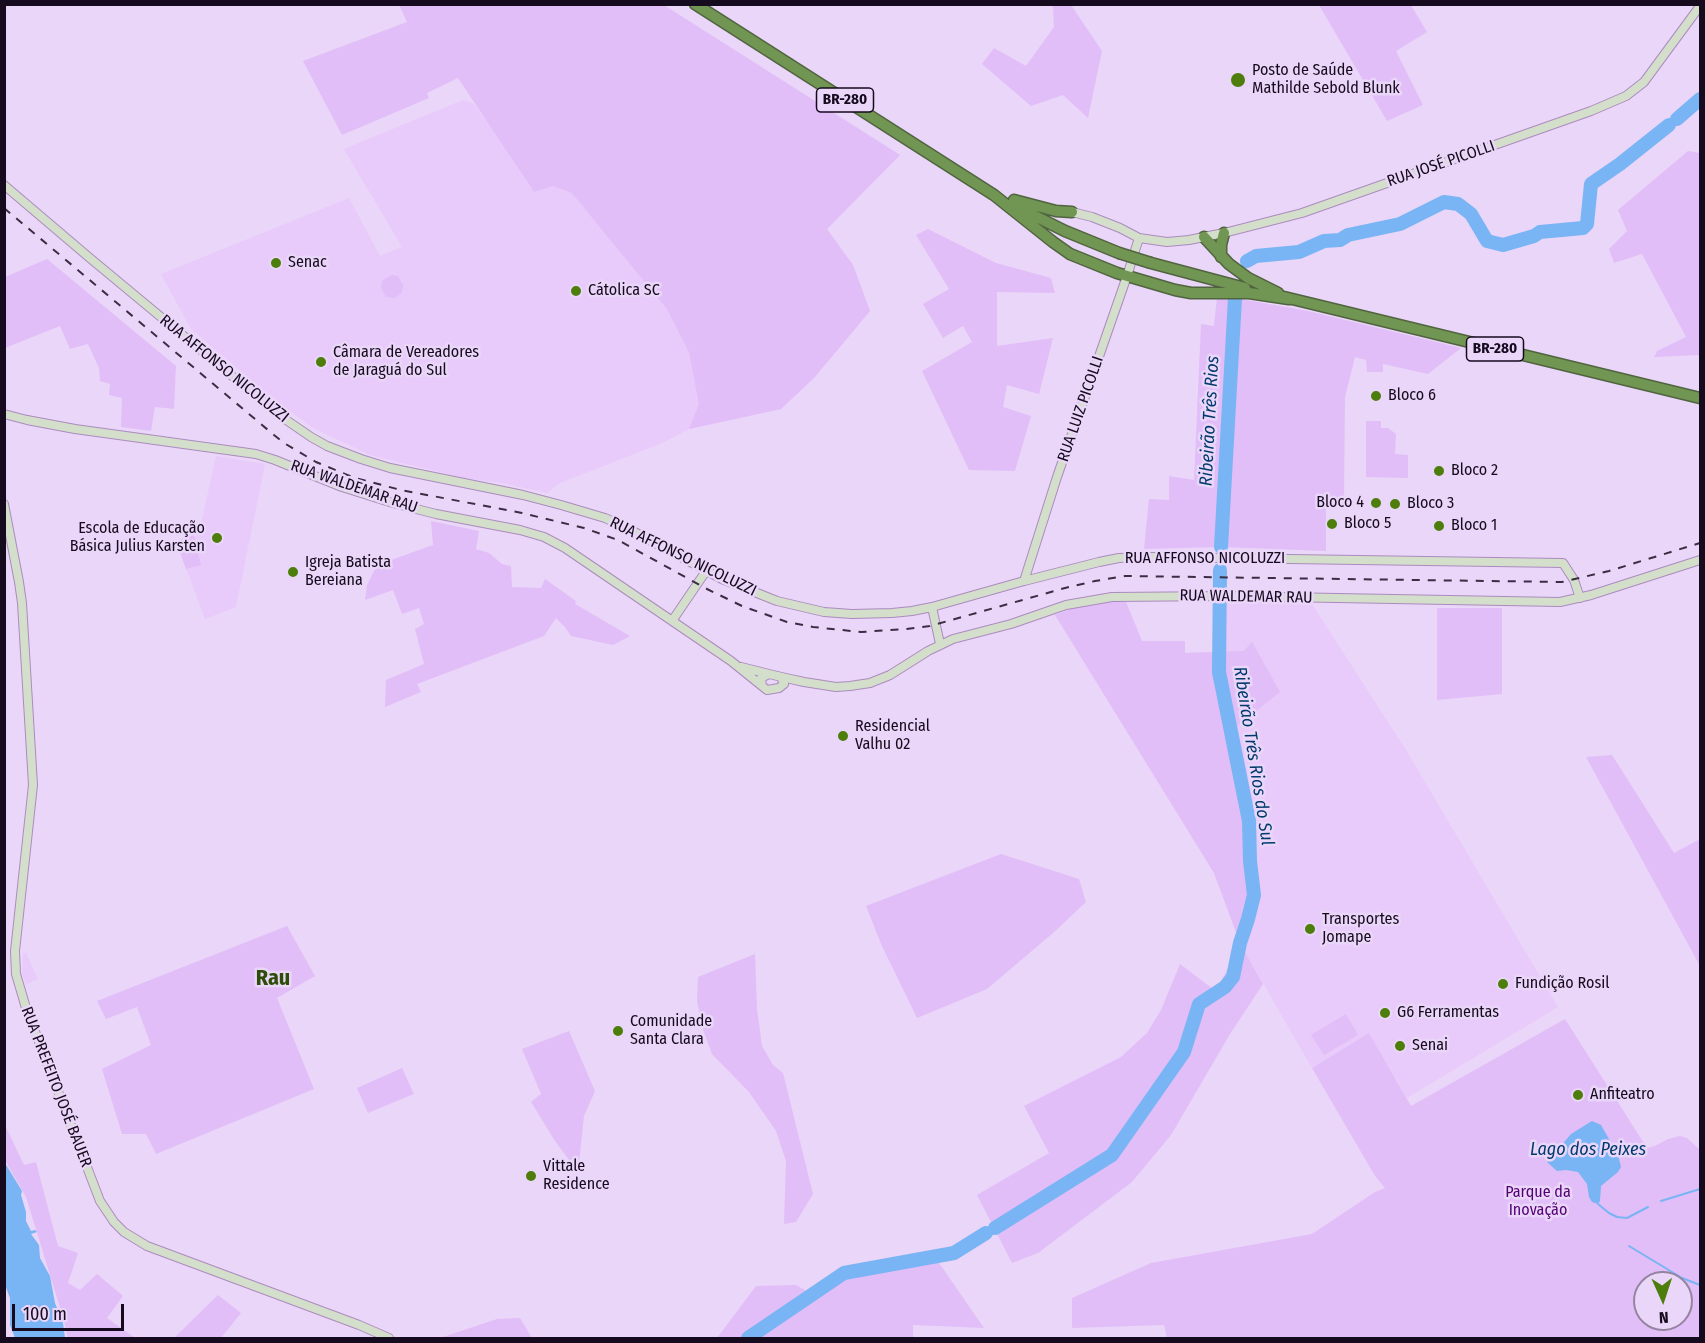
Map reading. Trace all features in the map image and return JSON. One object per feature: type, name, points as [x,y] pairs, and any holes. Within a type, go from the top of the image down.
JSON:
[{"type":"highway","name":"BR-280","points":[[695,4],[999,198],[1065,231],[1119,253],[1289,299],[1701,398]]},
{"type":"highway","points":[[999,198],[1056,211],[1072,212]]},
{"type":"highway","points":[[999,198],[1070,254],[1096,266],[1175,290],[1249,293],[1289,299]]},
{"type":"highway","points":[[1221,257],[1224,233]]},
{"type":"highway","points":[[1204,237],[1221,257],[1248,278],[1289,299]]},
{"type":"street","name":"RUA JOSÉ PICOLLI","points":[[1072,212],[1092,217],[1139,238],[1167,242],[1224,233],[1302,213],[1615,101],[1631,93],[1644,82],[1701,6]]},
{"type":"street","name":"RUA AFFONSO NICOLUZZI","points":[[4,185],[279,415],[319,442],[390,468],[523,495],[583,511],[623,526],[722,579],[777,601],[824,612],[872,614],[912,611],[1099,561],[1137,557],[1563,563],[1574,580],[1580,598]]},
{"type":"street","name":"RUA LUIZ PICOLLI","points":[[1024,581],[1139,238]]},
{"type":"street","name":"RUA WALDEMAR RAU","points":[[4,414],[75,429],[256,454],[393,503],[533,533],[565,548],[738,666],[762,686]]},
{"type":"street","name":"RUA PREFEITO JOSÉ BAUER","points":[[4,504],[20,582],[33,785],[15,951],[16,974],[26,1008],[100,1201],[124,1232],[147,1246],[389,1338]]},
{"type":"street","name":"RUA WALDEMAR RAU","points":[[738,666],[769,674],[782,681],[843,687],[870,683],[890,675],[940,644],[953,639],[1011,624],[1077,602],[1129,596],[1560,602],[1580,598],[1701,560]]},
{"type":"street","points":[[672,621],[706,571]]},
{"type":"street","points":[[932,607],[940,644]]},
{"type":"street","points":[[769,674],[761,678],[765,689],[776,689],[782,681]]},
{"type":"shaded area","name":"Cátolica SC","points":[[791,86],[900,155],[827,229],[853,265],[870,311],[814,378],[781,409],[689,429],[662,443],[560,483],[547,493],[502,483],[464,478],[370,455],[313,428],[277,402],[191,329],[161,274],[349,198],[380,256],[402,247],[344,149],[463,100],[473,103],[500,139],[534,192]]},
{"type":"shaded area","name":"Escola de Educação Básica Julius Karsten","points":[[216,456],[265,464],[236,607],[205,619],[176,541],[199,533]]},
{"type":"shaded area","points":[[1212,596],[1308,598],[1406,750],[1558,1007],[1407,1098],[1369,1033],[1312,1068],[1240,943],[1214,873],[1055,615],[1082,605],[1126,602],[1142,641],[1185,641],[1185,653],[1218,652]]},
{"type":"shaded area","points":[[26,953],[38,979],[26,984],[22,974],[23,954]]},
{"type":"green space","points":[[399,5],[664,5],[900,155],[827,229],[853,265],[870,311],[814,378],[781,409],[689,429],[699,404],[689,352],[667,309],[572,193],[553,186],[534,192],[458,78],[427,93],[429,98],[342,135],[303,61],[407,22]]},
{"type":"green space","points":[[1051,5],[1071,5],[1102,51],[1088,118],[1063,95],[1031,106],[982,64],[994,48],[1026,66],[1054,27]]},
{"type":"green space","points":[[1319,5],[1411,5],[1427,32],[1396,51],[1423,105],[1387,121]]},
{"type":"green space","points":[[1688,151],[1700,153],[1700,355],[1654,357],[1657,351],[1686,337],[1642,254],[1614,263],[1609,249],[1627,231],[1618,210]]},
{"type":"green space","points":[[928,229],[996,263],[1051,278],[1055,293],[997,292],[997,346],[1053,338],[1039,394],[1007,385],[1003,407],[1031,416],[1015,471],[969,470],[922,371],[972,342],[963,326],[943,338],[923,304],[949,289],[916,235]]},
{"type":"green space","points":[[47,259],[176,366],[174,409],[155,407],[151,431],[121,427],[122,398],[109,395],[110,384],[100,381],[99,368],[88,344],[70,349],[60,326],[5,348],[5,277]]},
{"type":"green space","points":[[392,275],[398,276],[403,285],[402,292],[393,298],[386,297],[381,288],[382,281]]},
{"type":"green space","points":[[1217,297],[1308,311],[1461,348],[1428,374],[1383,364],[1383,372],[1367,372],[1366,360],[1355,357],[1345,397],[1344,499],[1326,499],[1326,551],[1221,547],[1144,549],[1149,499],[1169,500],[1169,476],[1194,480],[1201,324],[1214,326]]},
{"type":"green space","points":[[1366,421],[1381,421],[1381,428],[1388,428],[1396,434],[1395,454],[1408,455],[1408,478],[1366,477]]},
{"type":"green space","points":[[431,521],[479,531],[476,549],[489,553],[502,564],[511,566],[512,587],[541,588],[545,579],[576,601],[575,604],[630,636],[613,645],[571,636],[556,618],[544,636],[417,684],[421,692],[385,707],[386,680],[424,664],[415,629],[424,624],[419,608],[402,614],[393,590],[365,600],[367,585],[377,565],[433,545]]},
{"type":"green space","points":[[194,535],[201,565],[186,569],[176,541]]},
{"type":"green space","points":[[1126,602],[1142,641],[1185,641],[1185,653],[1244,651],[1252,642],[1280,692],[1231,731],[1249,821],[1254,895],[1240,943],[1214,873],[1055,615],[1082,605]]},
{"type":"green space","points":[[1437,608],[1502,608],[1502,694],[1437,700]]},
{"type":"green space","points":[[1612,755],[1674,853],[1700,839],[1700,966],[1586,757]]},
{"type":"green space","points":[[1001,854],[1079,879],[1086,902],[987,989],[917,1018],[881,944],[866,906]]},
{"type":"green space","points":[[287,926],[315,976],[277,998],[314,1089],[156,1154],[146,1134],[122,1134],[102,1069],[151,1045],[137,1007],[106,1019],[97,1001]]},
{"type":"green space","points":[[1240,943],[1263,984],[1230,1034],[1171,1135],[1132,1182],[1038,1253],[1012,1263],[977,1195],[1049,1153],[1024,1106],[1121,1057],[1147,1033],[1161,1010],[1180,964],[1213,989],[1222,980]]},
{"type":"green space","points":[[755,954],[757,1009],[762,1046],[773,1065],[783,1073],[813,1194],[796,1222],[784,1224],[786,1161],[776,1131],[749,1092],[712,1054],[702,1027],[697,1000],[698,977]]},
{"type":"green space","points":[[1346,1014],[1358,1035],[1324,1055],[1311,1035]]},
{"type":"green space","name":"Parque da Inovação","points":[[1565,1019],[1647,1148],[1680,1136],[1687,1138],[1700,1149],[1700,1338],[1167,1338],[1164,1325],[1072,1328],[1072,1298],[1151,1263],[1312,1234],[1375,1192],[1385,1188],[1375,1176],[1312,1068],[1369,1033],[1411,1106]]},
{"type":"green space","points":[[569,1031],[595,1091],[584,1116],[578,1172],[555,1141],[531,1102],[541,1094],[522,1049]]},
{"type":"green space","points":[[402,1068],[414,1094],[368,1113],[357,1088]]},
{"type":"green space","points":[[4,1123],[24,1165],[36,1162],[58,1246],[78,1253],[68,1283],[80,1290],[97,1274],[123,1296],[107,1318],[135,1338],[68,1338],[26,1197],[5,1160]]},
{"type":"green space","points":[[935,1257],[984,1328],[913,1325],[913,1338],[717,1338],[756,1286],[796,1285],[812,1294],[844,1273]]},
{"type":"green space","points":[[218,1295],[241,1313],[221,1338],[174,1338]]},
{"type":"green space","points":[[520,1318],[532,1338],[440,1338],[497,1319]]},
{"type":"water","name":"Lago dos Peixes","points":[[1592,1121],[1601,1125],[1618,1155],[1621,1167],[1601,1186],[1598,1204],[1592,1202],[1587,1184],[1578,1172],[1557,1171],[1547,1162],[1571,1134]]},
{"type":"water","points":[[5,1163],[22,1191],[26,1221],[31,1231],[37,1232],[31,1234],[39,1245],[40,1258],[50,1276],[65,1338],[15,1338],[10,1325],[10,1298],[5,1285]]},
{"type":"waterway","name":"Ribeirão Três Rios","points":[[1677,119],[1700,99]]},
{"type":"waterway","name":"Ribeirão Três Rios","points":[[1247,261],[1256,256],[1299,252],[1324,241],[1340,240],[1348,235],[1400,224],[1444,202],[1458,204],[1471,214],[1487,241],[1503,245],[1540,232],[1583,228],[1587,224],[1591,184],[1669,125]]},
{"type":"waterway","name":"Ribeirão Três Rios","points":[[1221,547],[1235,298]]},
{"type":"waterway","name":"Ribeirão Três Rios do Sul","points":[[995,1228],[1112,1155],[1184,1052],[1199,1004],[1225,987],[1233,977],[1254,895],[1249,821],[1219,672],[1220,570]]},
{"type":"waterway","points":[[1661,1201],[1700,1189]]},
{"type":"waterway","points":[[1598,1204],[1617,1217],[1627,1218],[1648,1207]]},
{"type":"waterway","name":"Ribeirão Três Rios do Sul","points":[[748,1338],[844,1273],[954,1253],[986,1233]]},
{"type":"waterway","points":[[1629,1246],[1682,1278],[1700,1285]]},
{"type":"railway","points":[[4,208],[274,435],[316,462],[355,478],[401,490],[522,513],[584,528],[618,540],[742,606],[787,622],[861,632],[930,626],[1065,588],[1125,576],[1562,582],[1609,571],[1700,543]]},
{"type":"place","name":"Posto de Saúde Mathilde Sebold Blunk","points":[[1238,80]]},
{"type":"place","name":"Senac","points":[[276,263]]},
{"type":"place","name":"Cátolica SC","points":[[576,291]]},
{"type":"place","name":"Câmara de Vereadores de Jaraguá do Sul","points":[[321,362]]},
{"type":"place","name":"Bloco 6","points":[[1376,396]]},
{"type":"place","name":"Bloco 2","points":[[1439,471]]},
{"type":"place","name":"Bloco 4","points":[[1376,503]]},
{"type":"place","name":"Bloco 3","points":[[1395,504]]},
{"type":"place","name":"Bloco 5","points":[[1332,524]]},
{"type":"place","name":"Bloco 1","points":[[1439,526]]},
{"type":"place","name":"Escola de Educação Básica Julius Karsten","points":[[217,538]]},
{"type":"place","name":"Igreja Batista Bereiana","points":[[293,572]]},
{"type":"place","name":"Residencial Valhu 02","points":[[843,736]]},
{"type":"place","name":"Transportes Jomape","points":[[1310,929]]},
{"type":"place","name":"Fundição Rosil","points":[[1503,984]]},
{"type":"place","name":"G6 Ferramentas","points":[[1385,1013]]},
{"type":"place","name":"Comunidade Santa Clara","points":[[618,1031]]},
{"type":"place","name":"Senai","points":[[1400,1046]]},
{"type":"place","name":"Anfiteatro","points":[[1578,1095]]},
{"type":"place","name":"Vittale Residence","points":[[531,1176]]},
{"type":"district","name":"Rau","points":[[273,979]]}]
